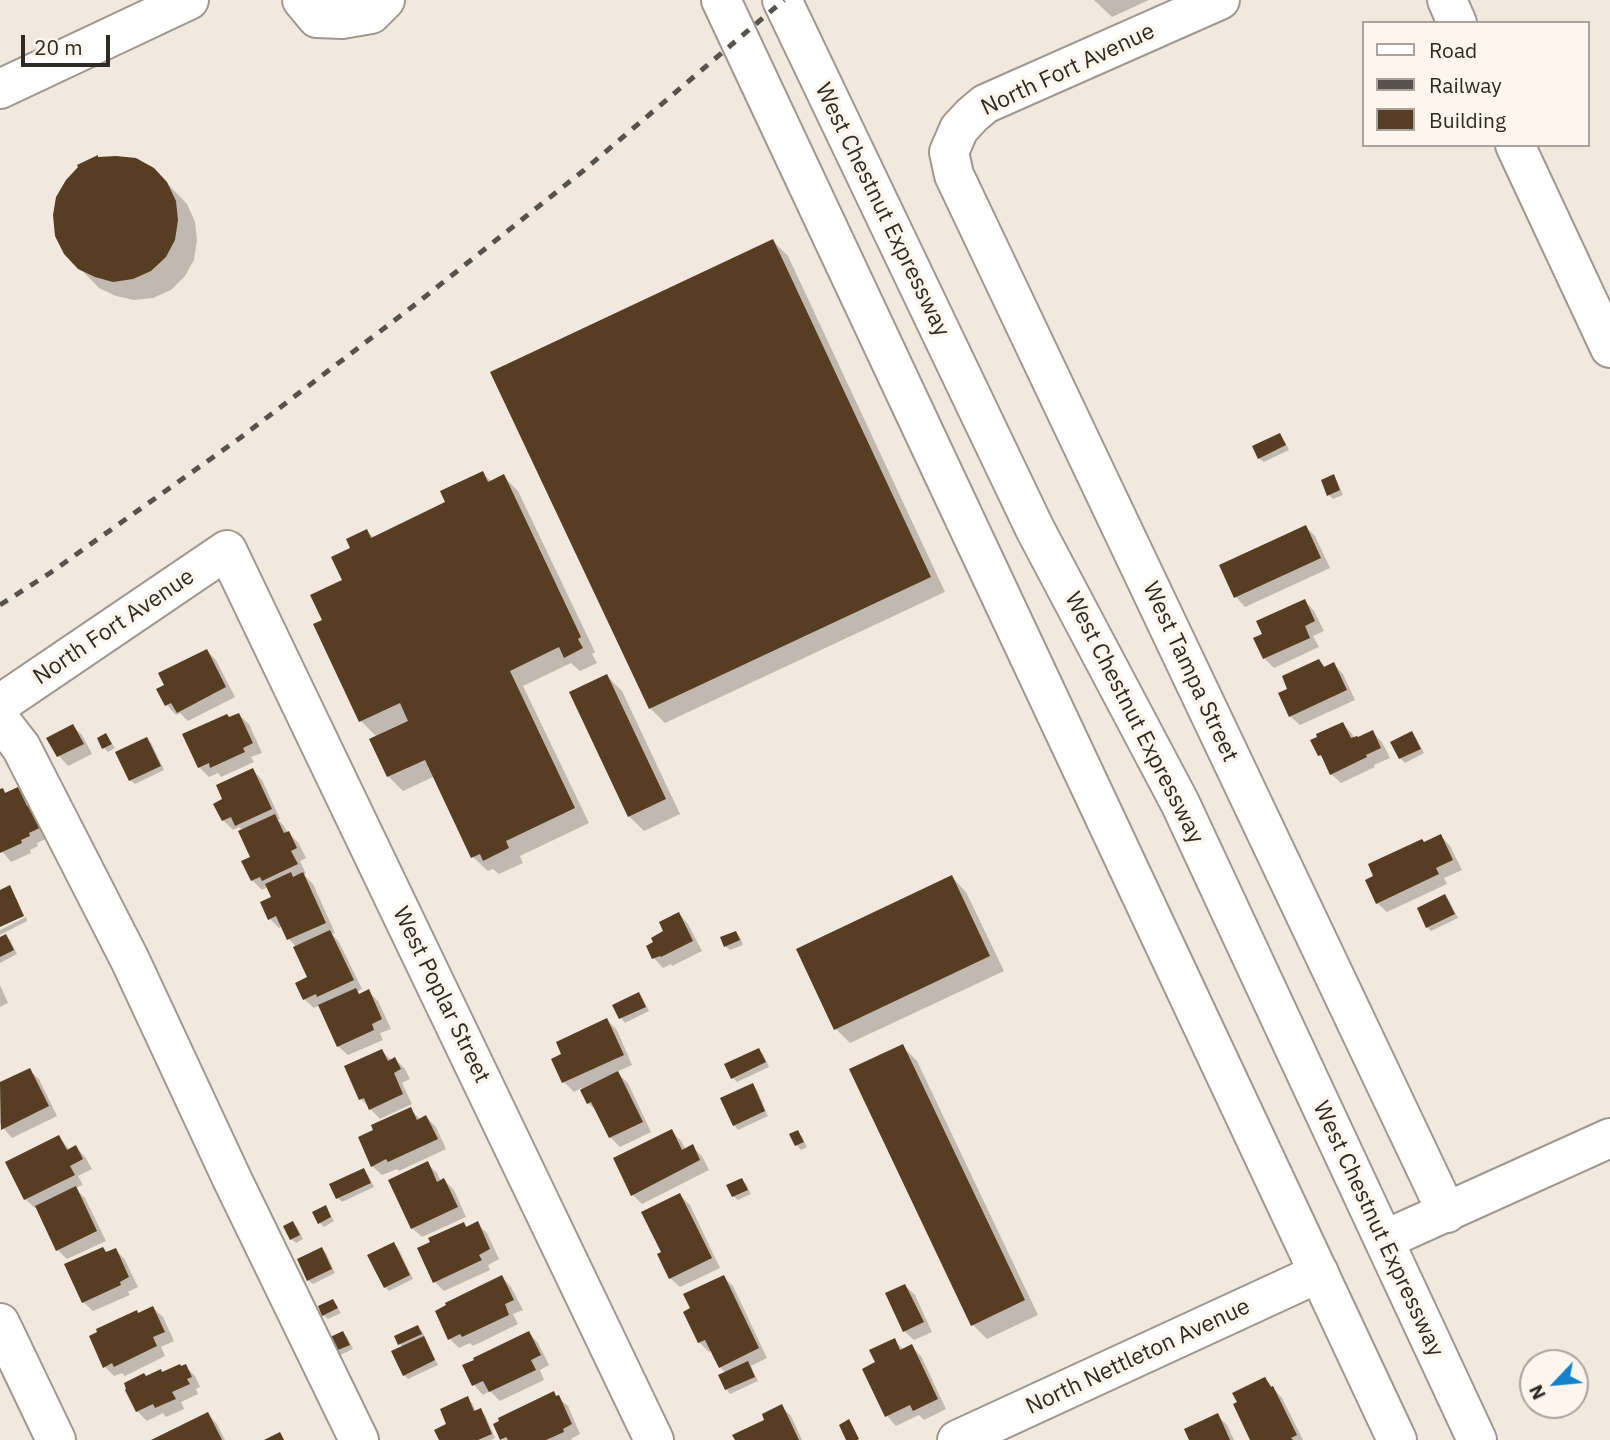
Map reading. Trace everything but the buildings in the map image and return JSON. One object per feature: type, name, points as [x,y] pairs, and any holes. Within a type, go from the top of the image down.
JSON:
[{"type":"street","points":[[0,89],[189,0]]},
{"type":"street","points":[[302,0],[317,18],[342,19],[371,13],[385,0]]},
{"type":"street","points":[[721,0],[1397,1440]]},
{"type":"street","name":"West Chestnut Expressway","points":[[782,0],[1035,529],[1180,803],[1477,1440]]},
{"type":"street","name":"North Fort Avenue","points":[[959,128],[985,104],[1220,0]]},
{"type":"street","points":[[1447,0],[1456,21]]},
{"type":"street","name":"West Tampa Street","points":[[959,128],[948,152],[954,175],[1447,1213]]},
{"type":"street","points":[[1516,147],[1610,348]]},
{"type":"street","name":"North Fort Avenue","points":[[0,704],[228,550]]},
{"type":"street","name":"West Poplar Street","points":[[228,550],[654,1440]]},
{"type":"street","points":[[0,720],[21,747],[130,960],[233,1181],[359,1440]]},
{"type":"street","points":[[1384,1241],[1610,1138]]},
{"type":"street","name":"North Nettleton Avenue","points":[[957,1440],[1319,1273]]},
{"type":"street","points":[[0,1323],[57,1440]]},
{"type":"railway","points":[[0,605],[50,573],[240,438],[412,307],[583,171],[784,0]]}]
